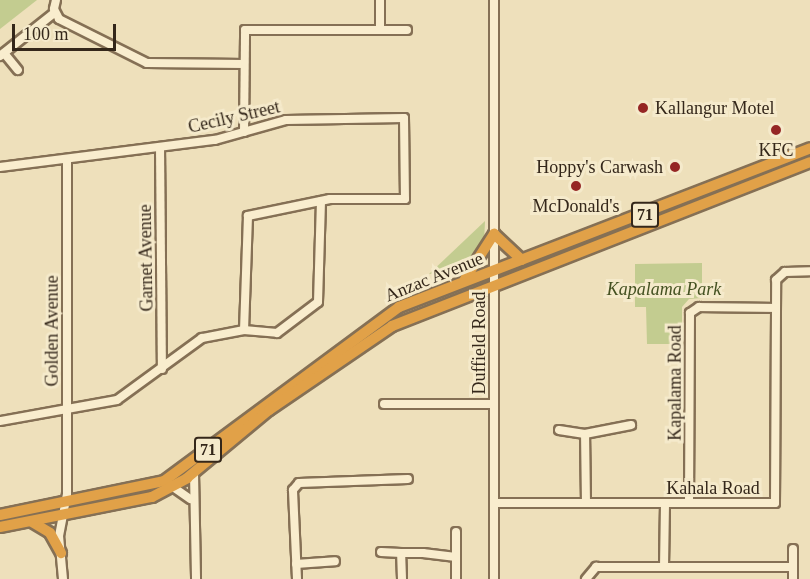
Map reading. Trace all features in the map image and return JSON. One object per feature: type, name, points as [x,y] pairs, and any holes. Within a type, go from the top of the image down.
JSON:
[{"type":"highway","name":"Anzac Avenue","points":[[0,515],[146,488],[175,476],[367,326],[463,282],[810,148]]},
{"type":"highway","name":"Anzac Avenue","points":[[0,527],[140,501],[173,487],[194,473],[269,410],[380,332],[810,162]]},
{"type":"highway","points":[[463,282],[494,234],[522,260]]},
{"type":"highway","points":[[32,522],[50,533],[61,553]]},
{"type":"street","points":[[18,70],[2,55],[54,13],[56,0]]},
{"type":"street","points":[[380,0],[380,29]]},
{"type":"street","name":"Duffield Road","points":[[494,0],[494,579]]},
{"type":"street","points":[[54,13],[147,63],[244,64]]},
{"type":"street","points":[[244,132],[245,30],[407,30]]},
{"type":"street","name":"Cecily Street","points":[[0,167],[160,147],[305,118],[404,118],[405,199],[321,201]]},
{"type":"street","name":"Garnet Avenue","points":[[160,147],[162,369]]},
{"type":"street","name":"Golden Avenue","points":[[60,517],[65,504],[67,409],[67,159]]},
{"type":"street","points":[[0,421],[117,400],[201,338],[244,330],[277,333],[318,302],[321,201],[248,216],[244,330]]},
{"type":"street","name":"Kahala Road","points":[[494,503],[775,503],[775,308],[778,275],[810,272]]},
{"type":"street","name":"Kapalama Road","points":[[689,503],[690,313],[699,307],[775,308]]},
{"type":"street","points":[[384,404],[494,404]]},
{"type":"street","points":[[559,430],[585,437],[631,425]]},
{"type":"street","points":[[585,437],[586,503]]},
{"type":"street","points":[[194,473],[190,499],[196,579]]},
{"type":"street","points":[[297,579],[294,490],[299,483],[408,479]]},
{"type":"street","points":[[173,487],[190,499]]},
{"type":"street","points":[[664,567],[665,504]]},
{"type":"street","points":[[60,517],[63,579]]},
{"type":"street","points":[[456,532],[456,579]]},
{"type":"street","points":[[793,549],[793,579]]},
{"type":"street","points":[[381,552],[456,557]]},
{"type":"street","points":[[401,553],[402,579]]},
{"type":"street","points":[[297,564],[335,561]]},
{"type":"street","points":[[586,579],[596,567],[793,567]]},
{"type":"green space","points":[[0,0],[37,0],[0,29]]},
{"type":"green space","points":[[485,221],[484,244],[474,258],[460,270],[429,274]]},
{"type":"green space","name":"Kapalama Park","points":[[702,263],[702,298],[689,299],[682,307],[682,344],[647,344],[646,307],[635,307],[635,264]]},
{"type":"place","name":"Kallangur Motel","points":[[643,108]]},
{"type":"place","name":"KFC","points":[[776,130]]},
{"type":"place","name":"Hoppy's Carwash","points":[[675,167]]},
{"type":"place","name":"McDonald's","points":[[576,186]]}]
